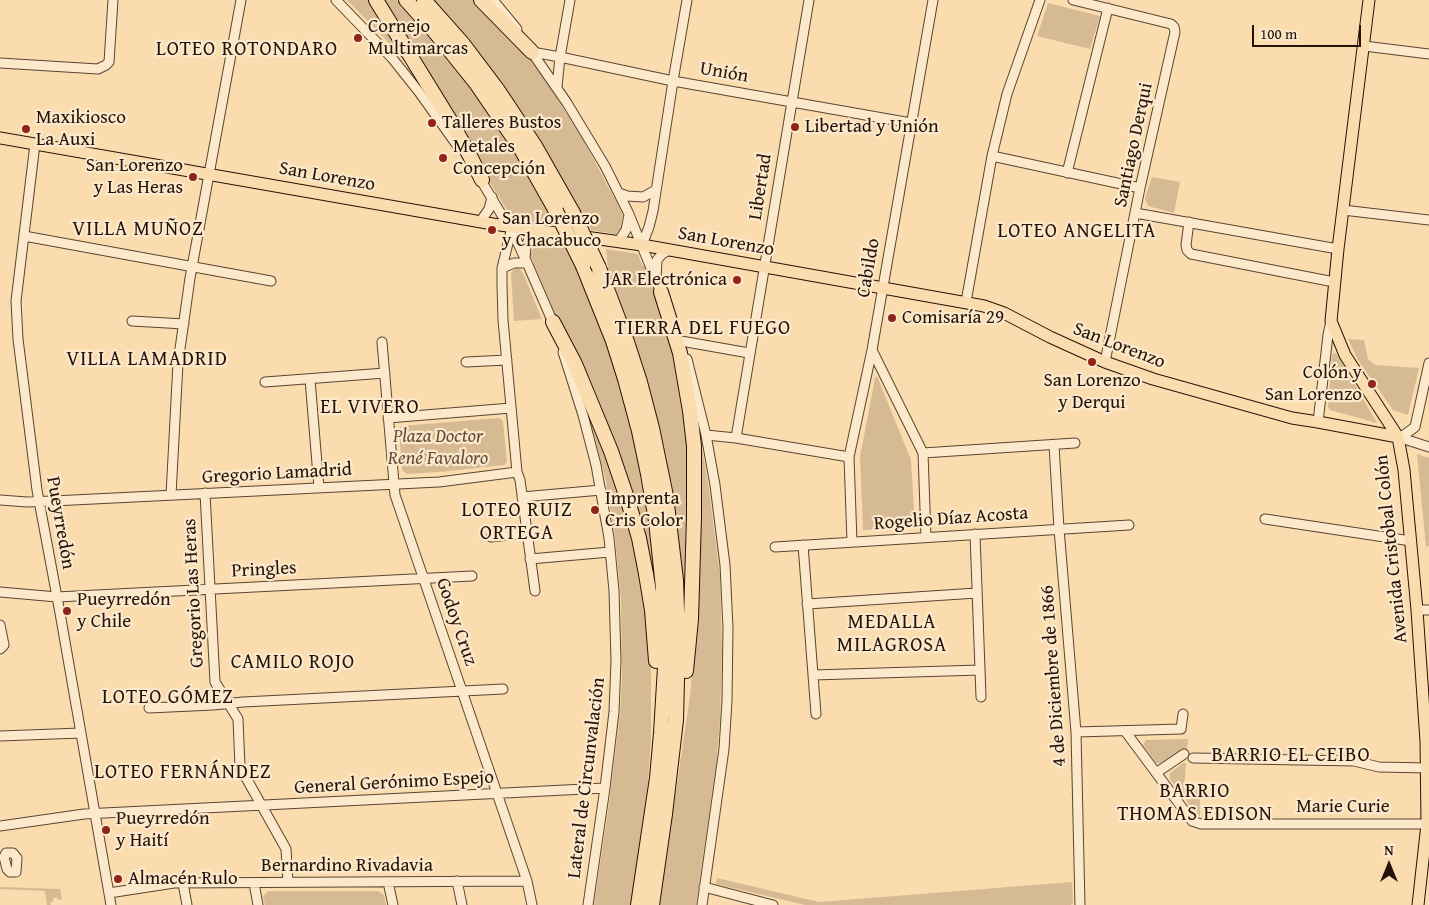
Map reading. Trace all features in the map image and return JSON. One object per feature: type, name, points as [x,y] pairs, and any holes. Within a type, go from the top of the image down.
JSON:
[{"type":"highway","points":[[376,0],[456,131],[482,180]]},
{"type":"highway","points":[[406,0],[435,32],[476,83],[521,149],[556,211],[583,266],[613,341],[627,386],[645,460],[656,521],[663,588],[665,632],[663,711],[657,778],[638,905]]},
{"type":"highway","points":[[424,0],[463,44],[501,95],[535,146],[573,213],[599,268],[621,324],[642,390],[657,452],[668,515],[676,580],[678,692],[671,768]]},
{"type":"highway","points":[[481,0],[532,52]]},
{"type":"highway","points":[[652,905],[686,671],[690,628],[695,460],[690,411],[680,353],[661,292]]},
{"type":"highway","points":[[553,322],[575,364],[611,451],[628,501],[642,553],[652,610],[656,652],[657,778]]},
{"type":"main road","name":"Avenida Cristobal Colón","points":[[1369,0],[1334,282],[1331,321],[1345,354],[1398,437],[1404,470],[1411,541],[1423,610],[1427,824],[1418,905]]},
{"type":"main road","name":"San Lorenzo","points":[[0,138],[480,222],[510,229],[541,231],[642,245],[966,302],[1004,312],[1050,337],[1105,362],[1153,379],[1292,418],[1398,437]]},
{"type":"street","points":[[0,63],[98,68],[109,62],[113,0]]},
{"type":"street","name":"Gregorio Las Heras","points":[[171,495],[178,363],[192,267],[241,0]]},
{"type":"street","name":"Lateral de Circunvalación","points":[[336,0],[397,64],[482,180],[526,260],[553,322],[583,415],[601,490],[610,552],[615,622],[616,675],[614,712],[605,788],[588,905]]},
{"type":"street","points":[[493,0],[509,18],[557,87],[589,138],[619,192],[681,341],[696,390],[715,486],[727,592],[728,636],[724,749],[702,905]]},
{"type":"street","points":[[557,87],[560,56],[570,0]]},
{"type":"street","points":[[642,245],[649,227],[656,190],[688,0]]},
{"type":"street","name":"Libertad","points":[[736,438],[809,0]]},
{"type":"street","name":"Cabildo","points":[[852,542],[849,457],[872,350],[933,0]]},
{"type":"street","points":[[966,302],[992,156],[1007,94],[1040,0]]},
{"type":"street","points":[[1068,172],[1108,8],[1073,0]]},
{"type":"street","name":"Santiago Derqui","points":[[1105,362],[1140,188],[1175,32],[1171,24],[1108,8]]},
{"type":"street","points":[[1364,46],[1429,54]]},
{"type":"street","name":"Unión","points":[[532,52],[560,56],[673,81],[911,123]]},
{"type":"street","name":"Pueyrredón","points":[[35,144],[16,301],[16,324],[39,502],[111,905]]},
{"type":"street","points":[[992,156],[1140,188]]},
{"type":"street","points":[[619,192],[627,196],[643,196],[656,190]]},
{"type":"street","points":[[480,222],[490,209],[492,197]]},
{"type":"street","points":[[1343,210],[1429,220]]},
{"type":"street","points":[[618,242],[628,226],[628,212]]},
{"type":"street","points":[[1135,212],[1338,249]]},
{"type":"street","points":[[1189,222],[1186,245],[1187,250],[1191,254],[1334,282]]},
{"type":"street","points":[[510,229],[502,268],[507,360],[516,472],[520,480],[535,591]]},
{"type":"street","points":[[502,268],[526,260],[526,247],[529,239],[541,231]]},
{"type":"street","points":[[24,236],[271,281]]},
{"type":"street","points":[[656,278],[657,260],[669,250]]},
{"type":"street","points":[[132,321],[184,324]]},
{"type":"street","points":[[1318,422],[1331,321]]},
{"type":"street","points":[[681,341],[749,353]]},
{"type":"street","name":"Godoy Cruz","points":[[382,342],[395,495],[497,794],[532,905]]},
{"type":"street","points":[[872,350],[923,454],[926,537]]},
{"type":"street","points":[[466,362],[507,360]]},
{"type":"street","points":[[1398,437],[1415,427],[1429,363]]},
{"type":"street","points":[[265,382],[385,373]]},
{"type":"street","points":[[310,379],[319,488]]},
{"type":"street","points":[[388,418],[511,408]]},
{"type":"street","points":[[706,435],[736,438],[849,457]]},
{"type":"street","name":"San Lorenzo","points":[[1398,437],[1429,446]]},
{"type":"street","points":[[923,454],[1075,444]]},
{"type":"street","name":"4 de Diciembre de 1866","points":[[1054,445],[1076,732],[1080,905]]},
{"type":"street","name":"Gregorio Lamadrid","points":[[0,500],[39,502],[439,482],[516,472]]},
{"type":"street","points":[[522,497],[601,490]]},
{"type":"street","name":"Gregorio Las Heras","points":[[205,493],[215,682],[238,719],[240,767],[286,849],[288,882]]},
{"type":"street","points":[[1265,519],[1411,541]]},
{"type":"street","name":"Rogelio Díaz Acosta","points":[[775,547],[1129,525]]},
{"type":"street","points":[[491,537],[527,533]]},
{"type":"street","points":[[974,534],[981,697]]},
{"type":"street","points":[[803,545],[816,714]]},
{"type":"street","points":[[530,559],[610,552]]},
{"type":"street","name":"Pringles","points":[[0,592],[57,596],[472,576]]},
{"type":"street","points":[[807,604],[977,593]]},
{"type":"street","points":[[0,625],[2,647]]},
{"type":"street","points":[[813,675],[980,670]]},
{"type":"street","points":[[149,708],[503,688]]},
{"type":"street","points":[[1076,732],[1181,729],[1183,714]]},
{"type":"street","name":"Marie Curie","points":[[1125,731],[1192,821],[1201,824],[1427,824]]},
{"type":"street","points":[[0,736],[81,734]]},
{"type":"street","points":[[1156,773],[1189,756],[1354,761],[1380,767],[1427,768]]},
{"type":"street","name":"General Gerónimo Espejo","points":[[0,826],[95,814],[605,788]]},
{"type":"street","points":[[457,881],[462,905]]},
{"type":"street","name":"Bernardino Rivadavia","points":[[109,893],[174,883],[526,881]]},
{"type":"street","points":[[254,882],[258,905]]},
{"type":"street","points":[[388,882],[393,905]]},
{"type":"street","points":[[183,883],[187,905]]},
{"type":"street","points":[[704,887],[773,905]]},
{"type":"green space","points":[[347,0],[370,0],[414,73],[387,41]]},
{"type":"green space","points":[[380,0],[397,0],[424,29],[463,77],[506,137],[539,193],[555,225],[516,220],[508,212]]},
{"type":"green space","points":[[433,0],[476,0],[527,54],[583,140],[616,201],[624,218],[622,218],[621,229],[616,234],[591,230],[546,151],[519,109],[470,42]]},
{"type":"green space","points":[[1048,3],[1100,16],[1090,49],[1037,36]]},
{"type":"green space","points":[[1152,177],[1180,182],[1174,213],[1148,206],[1145,198]]},
{"type":"green space","points":[[539,240],[564,244],[575,265],[600,326],[617,378],[629,418],[644,489],[654,564],[658,618],[611,446],[529,252],[532,252]]},
{"type":"green space","points":[[606,249],[638,254],[642,265],[645,266],[676,353],[689,423],[685,622],[676,515],[660,432],[642,366],[608,269]]},
{"type":"green space","points":[[515,268],[520,269],[523,273],[542,319],[514,321],[511,273]]},
{"type":"green space","points":[[1348,339],[1364,340],[1368,359],[1375,365],[1419,368],[1408,415],[1393,410],[1358,360]]},
{"type":"green space","points":[[1336,353],[1377,423],[1330,410],[1328,407],[1332,354]]},
{"type":"green space","points":[[877,376],[911,460],[915,527],[863,530],[860,457],[875,378]]},
{"type":"green space","points":[[575,380],[610,463],[633,535],[642,580],[651,661],[651,738],[648,783],[631,905],[594,905],[620,714],[622,677],[621,599],[615,537],[605,476],[593,432]]},
{"type":"green space","name":"Plaza Doctor René Favaloro","points":[[499,418],[503,421],[507,462],[504,465],[407,474],[402,470],[399,429],[401,426]]},
{"type":"green space","points":[[698,426],[709,489],[720,576],[722,650],[720,719],[716,767],[696,905],[659,905],[690,696],[695,645]]},
{"type":"green space","points":[[1417,454],[1429,458],[1429,546],[1426,547]]},
{"type":"green space","points":[[1188,739],[1187,750],[1181,750],[1163,764],[1156,763],[1143,745],[1146,740]]},
{"type":"green space","points":[[1183,763],[1186,763],[1184,789],[1200,789],[1200,816],[1194,811],[1170,779],[1170,773]]},
{"type":"green space","points":[[717,878],[819,902],[1072,882],[1073,903],[1071,905],[805,905],[716,884]]},
{"type":"green space","points":[[0,887],[60,889],[62,899],[53,898],[53,902],[50,902],[51,905],[47,905],[45,891],[0,889]]},
{"type":"green space","points":[[268,891],[378,891],[384,895],[386,905],[265,905],[263,896]]},
{"type":"place","name":"Cornejo Multimarcas","points":[[358,38]]},
{"type":"place","name":"Talleres Bustos","points":[[432,123]]},
{"type":"place","name":"Libertad y Unión","points":[[795,127]]},
{"type":"place","name":"Maxikiosco La Auxi","points":[[26,129]]},
{"type":"place","name":"Metales Concepción","points":[[443,158]]},
{"type":"place","name":"San Lorenzo y Las Heras","points":[[193,177]]},
{"type":"place","name":"San Lorenzo y Chacabuco","points":[[492,230]]},
{"type":"place","name":"JAR Electrónica","points":[[737,280]]},
{"type":"place","name":"Comisaría 29","points":[[892,318]]},
{"type":"place","name":"San Lorenzo y Derqui","points":[[1092,362]]},
{"type":"place","name":"Colón y San Lorenzo","points":[[1372,384]]},
{"type":"place","name":"Imprenta Cris Color","points":[[595,510]]},
{"type":"place","name":"Pueyrredón y Chile","points":[[67,611]]},
{"type":"place","name":"Pueyrredón y Haití","points":[[106,830]]},
{"type":"place","name":"Almacén Rulo","points":[[118,879]]},
{"type":"district","name":"LOTEO ROTONDARO","points":[[247,50]]},
{"type":"district","name":"VILLA MUÑOZ","points":[[138,230]]},
{"type":"district","name":"LOTEO ANGELITA","points":[[1077,232]]},
{"type":"district","name":"TIERRA DEL FUEGO","points":[[703,329]]},
{"type":"district","name":"VILLA LAMADRID","points":[[147,360]]},
{"type":"district","name":"EL VIVERO","points":[[370,408]]},
{"type":"district","name":"LOTEO RUIZ ORTEGA","points":[[517,522]]},
{"type":"district","name":"MEDALLA MILAGROSA","points":[[892,634]]},
{"type":"district","name":"CAMILO ROJO","points":[[293,663]]},
{"type":"district","name":"LOTEO GÓMEZ","points":[[168,698]]},
{"type":"district","name":"BARRIO EL CEIBO","points":[[1291,756]]},
{"type":"district","name":"LOTEO FERNÁNDEZ","points":[[183,773]]},
{"type":"district","name":"BARRIO THOMAS EDISON","points":[[1195,804]]}]
